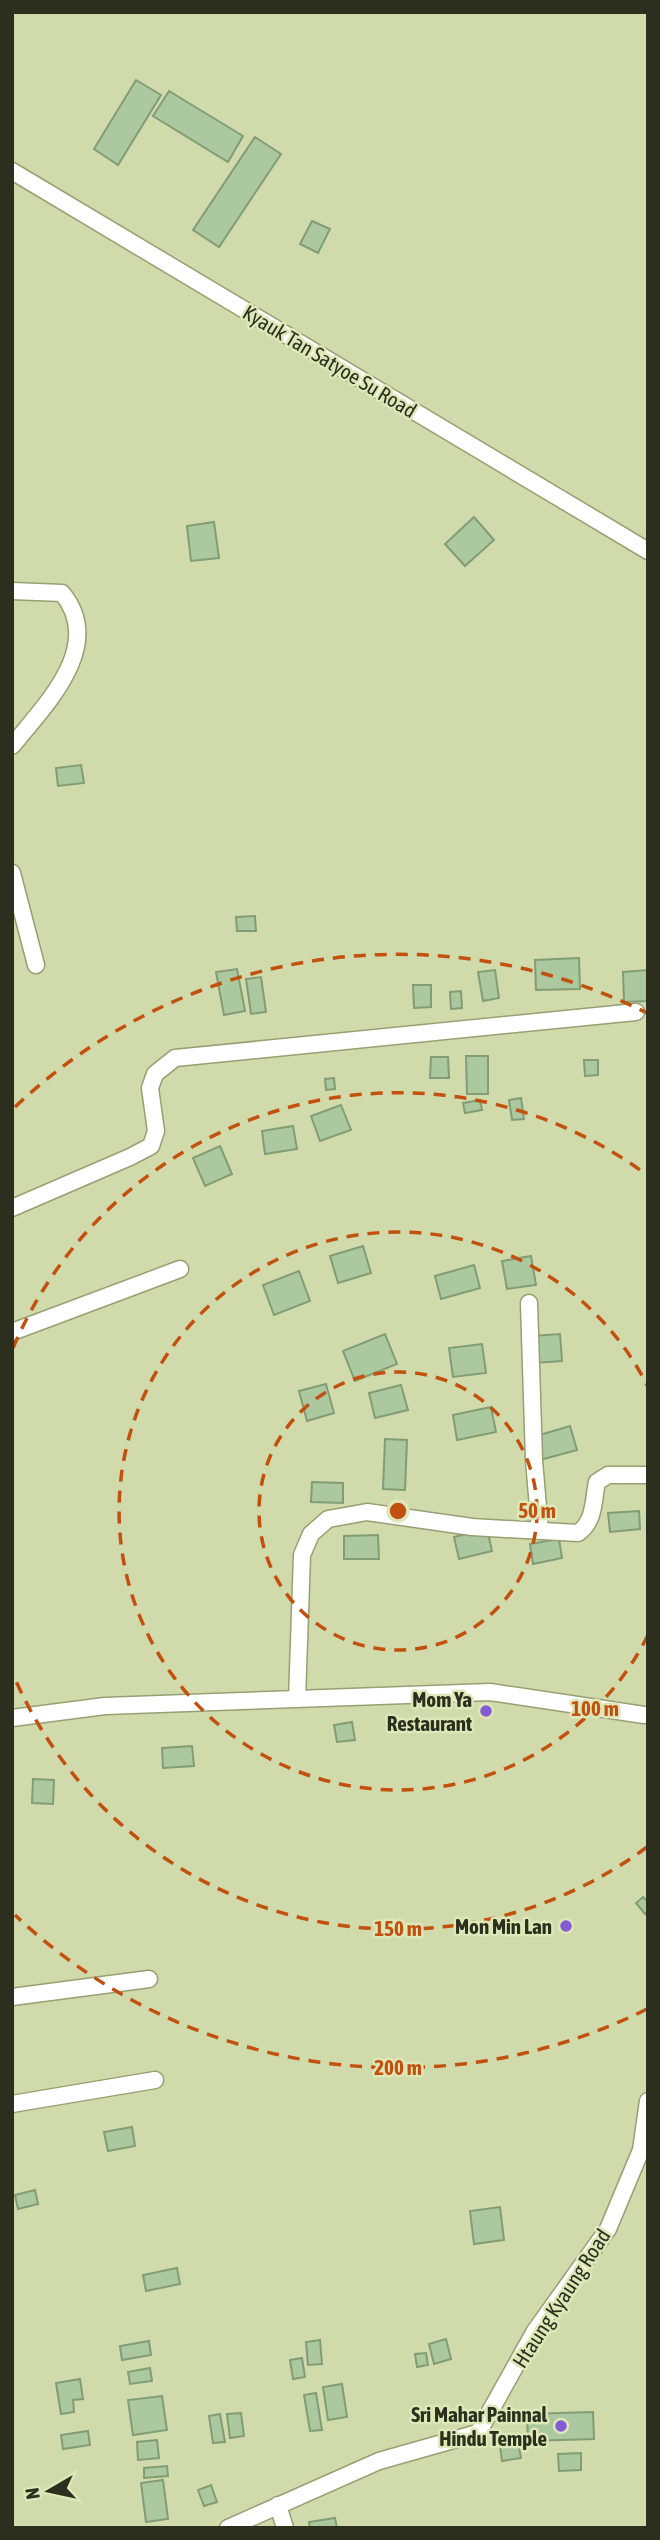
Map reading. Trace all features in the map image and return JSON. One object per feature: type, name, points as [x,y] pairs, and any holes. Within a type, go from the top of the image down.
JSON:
[{"type":"street","name":"Kyauk Tan Satyoe Su Road","points":[[12,172],[648,551]]},
{"type":"street","points":[[12,591],[62,593],[72,605],[77,621],[78,645],[66,677],[12,746]]},
{"type":"street","points":[[12,873],[36,965]]},
{"type":"street","points":[[12,1208],[151,1146],[156,1131],[150,1088],[155,1074],[175,1058],[636,1012]]},
{"type":"street","points":[[12,1332],[180,1269]]},
{"type":"street","points":[[529,1303],[534,1460],[540,1531]]},
{"type":"street","points":[[297,1699],[302,1555],[311,1534],[328,1519],[366,1512],[472,1527],[578,1533],[586,1527],[593,1512],[597,1482],[608,1475],[648,1475]]},
{"type":"street","points":[[12,1718],[105,1706],[490,1692],[644,1715]]},
{"type":"street","points":[[12,1997],[149,1979]]},
{"type":"street","points":[[12,2104],[155,2080]]},
{"type":"street","name":"Htaung Kyaung Road","points":[[228,2528],[379,2461],[478,2433],[535,2331],[608,2229],[641,2150],[648,2101]]},
{"type":"street","points":[[278,2505],[285,2528]]},
{"type":"building","points":[[136,80],[161,95],[118,165],[94,149]]},
{"type":"building","points":[[169,91],[243,136],[228,162],[153,116]]},
{"type":"building","points":[[255,137],[281,154],[219,247],[193,230]]},
{"type":"building","points":[[312,221],[330,229],[318,253],[300,244]]},
{"type":"building","points":[[474,517],[494,540],[465,566],[445,544]]},
{"type":"building","points":[[214,522],[219,558],[191,561],[187,526]]},
{"type":"building","points":[[81,765],[84,783],[58,786],[56,768]]},
{"type":"building","points":[[255,916],[256,931],[237,931],[236,917]]},
{"type":"building","points":[[579,958],[580,989],[536,990],[535,960]]},
{"type":"building","points":[[237,969],[245,1011],[224,1015],[216,972]]},
{"type":"building","points":[[495,970],[499,998],[483,1001],[478,972]]},
{"type":"building","points":[[648,970],[648,1001],[624,1002],[623,972]]},
{"type":"building","points":[[261,977],[266,1012],[251,1014],[246,979]]},
{"type":"building","points":[[413,985],[431,985],[431,1007],[414,1008]]},
{"type":"building","points":[[461,991],[462,1008],[451,1009],[450,992]]},
{"type":"building","points":[[466,1056],[488,1056],[488,1094],[467,1094]]},
{"type":"building","points":[[431,1057],[448,1057],[449,1078],[430,1078]]},
{"type":"building","points":[[584,1060],[598,1060],[598,1075],[585,1076]]},
{"type":"building","points":[[334,1078],[335,1089],[326,1090],[325,1079]]},
{"type":"building","points":[[521,1098],[524,1119],[512,1120],[509,1100]]},
{"type":"building","points":[[480,1100],[482,1110],[465,1113],[463,1103]]},
{"type":"building","points":[[341,1105],[351,1130],[320,1141],[311,1116]]},
{"type":"building","points":[[293,1126],[297,1149],[265,1154],[262,1131]]},
{"type":"building","points":[[220,1146],[232,1174],[205,1186],[193,1158]]},
{"type":"building","points":[[363,1246],[371,1273],[338,1283],[330,1256]]},
{"type":"building","points":[[531,1256],[536,1285],[507,1289],[502,1261]]},
{"type":"building","points":[[474,1265],[480,1288],[441,1299],[435,1276]]},
{"type":"building","points":[[299,1271],[310,1301],[274,1315],[263,1285]]},
{"type":"building","points":[[385,1334],[397,1364],[355,1381],[343,1351]]},
{"type":"building","points":[[560,1334],[562,1361],[534,1363],[532,1336]]},
{"type":"building","points":[[482,1344],[486,1373],[453,1377],[449,1348]]},
{"type":"building","points":[[326,1384],[334,1413],[307,1421],[299,1391]]},
{"type":"building","points":[[401,1385],[408,1410],[375,1418],[369,1393]]},
{"type":"building","points":[[491,1407],[496,1432],[457,1440],[453,1415]]},
{"type":"building","points":[[570,1426],[577,1450],[540,1460],[533,1437]]},
{"type":"building","points":[[385,1439],[407,1440],[405,1490],[383,1489]]},
{"type":"building","points":[[312,1482],[343,1483],[343,1503],[311,1502]]},
{"type":"building","points":[[639,1511],[640,1529],[610,1532],[608,1513]]},
{"type":"building","points":[[487,1529],[492,1551],[459,1559],[454,1537]]},
{"type":"building","points":[[378,1535],[379,1559],[344,1559],[344,1536]]},
{"type":"building","points":[[559,1539],[562,1558],[533,1564],[530,1544]]},
{"type":"building","points":[[352,1722],[355,1740],[337,1742],[334,1725]]},
{"type":"building","points":[[192,1746],[194,1766],[163,1768],[162,1748]]},
{"type":"building","points":[[33,1779],[54,1780],[53,1804],[32,1803]]},
{"type":"building","points":[[643,1897],[648,1902],[648,1911],[645,1914],[636,1903]]},
{"type":"building","points":[[132,2127],[135,2146],[108,2151],[104,2132]]},
{"type":"building","points":[[35,2190],[38,2204],[18,2209],[15,2195]]},
{"type":"building","points":[[500,2207],[504,2240],[474,2244],[470,2211]]},
{"type":"building","points":[[177,2268],[180,2284],[146,2291],[143,2275]]},
{"type":"building","points":[[446,2339],[451,2359],[434,2364],[429,2344]]},
{"type":"building","points":[[320,2340],[322,2364],[308,2365],[306,2342]]},
{"type":"building","points":[[149,2341],[151,2355],[122,2360],[120,2346]]},
{"type":"building","points":[[426,2353],[428,2365],[417,2367],[415,2354]]},
{"type":"building","points":[[302,2358],[305,2377],[293,2379],[290,2360]]},
{"type":"building","points":[[150,2368],[152,2381],[130,2384],[128,2372]]},
{"type":"building","points":[[80,2379],[83,2399],[73,2400],[74,2412],[61,2414],[56,2383]]},
{"type":"building","points":[[342,2384],[347,2417],[328,2420],[323,2387]]},
{"type":"building","points":[[316,2393],[322,2430],[310,2431],[304,2395]]},
{"type":"building","points":[[162,2396],[167,2430],[133,2435],[128,2400]]},
{"type":"building","name":"Sri Mahar Painnal Hindu Temple","points":[[593,2412],[594,2439],[528,2441],[527,2414]]},
{"type":"building","points":[[241,2413],[244,2436],[230,2438],[227,2414]]},
{"type":"building","points":[[220,2414],[225,2442],[213,2443],[209,2416]]},
{"type":"building","points":[[88,2431],[90,2445],[63,2449],[61,2435]]},
{"type":"building","points":[[157,2440],[159,2458],[138,2460],[137,2442]]},
{"type":"building","points":[[518,2442],[521,2458],[502,2461],[500,2445]]},
{"type":"building","points":[[581,2453],[581,2470],[559,2471],[558,2454]]},
{"type":"building","points":[[167,2466],[168,2476],[144,2478],[144,2468]]},
{"type":"building","points":[[163,2480],[168,2519],[146,2522],[141,2483]]},
{"type":"building","points":[[211,2485],[217,2502],[204,2506],[198,2490]]},
{"type":"building","points":[[335,2518],[337,2528],[310,2528],[309,2522]]},
{"type":"place","name":"Mom Ya Restaurant","points":[[486,1711]]},
{"type":"place","name":"Mon Min Lan","points":[[566,1926]]},
{"type":"place","name":"Sri Mahar Painnal Hindu Temple","points":[[561,2426]]}]
